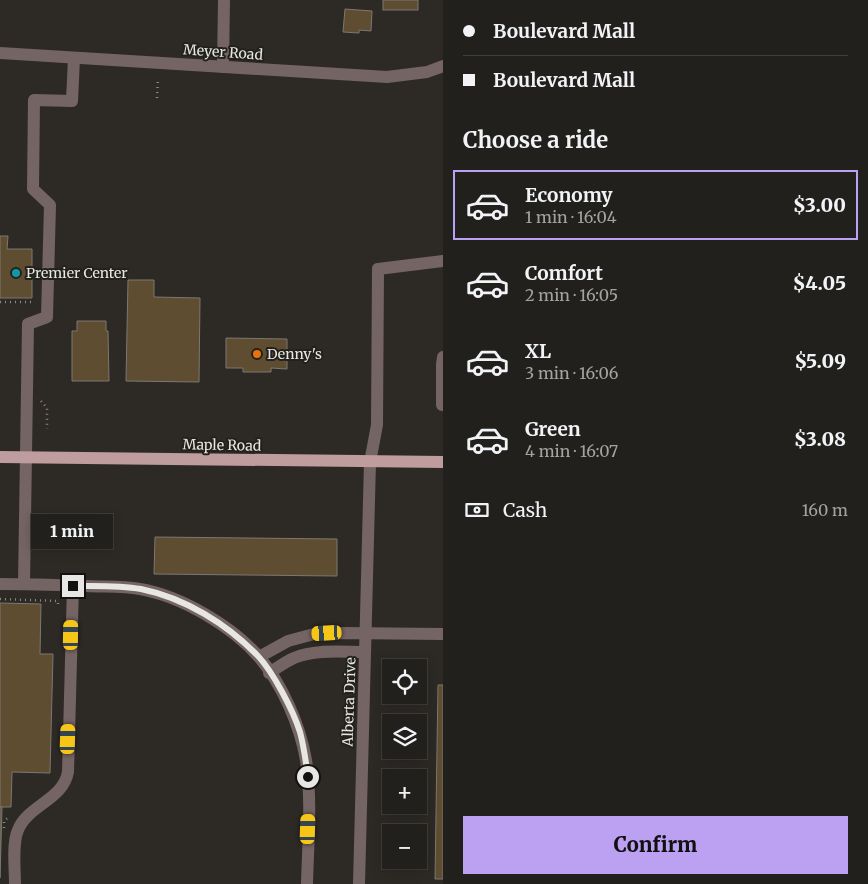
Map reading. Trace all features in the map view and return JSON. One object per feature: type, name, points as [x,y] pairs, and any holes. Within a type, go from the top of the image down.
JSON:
[{"type":"main road","name":"Maple Road","points":[[0,457],[443,462]]},
{"type":"street","points":[[223,67],[224,0]]},
{"type":"street","name":"Meyer Road","points":[[0,53],[387,77],[427,72],[443,66]]},
{"type":"street","points":[[24,584],[28,324],[47,317],[50,205],[33,189],[34,100],[72,101],[74,58]]},
{"type":"street","name":"Alberta Drive","points":[[359,884],[370,462],[377,425],[378,269],[443,261]]},
{"type":"street","points":[[442,405],[443,357]]},
{"type":"street","points":[[0,584],[141,589],[170,598],[201,613],[229,630],[259,657],[270,673],[295,720],[306,758],[309,787],[307,884]]},
{"type":"street","points":[[14,884],[15,838],[18,830],[28,816],[61,788],[66,781],[68,772],[73,586]]},
{"type":"street","points":[[259,657],[288,641],[314,634],[443,634]]},
{"type":"street","points":[[270,673],[291,659],[320,651],[365,652]]},
{"type":"path","points":[[157,98],[158,78]]},
{"type":"path","points":[[0,302],[33,302]]},
{"type":"path","points":[[41,401],[47,408],[47,429]]},
{"type":"path","points":[[0,599],[58,601],[58,610]]},
{"type":"path","points":[[4,821],[11,815]]},
{"type":"building","points":[[383,0],[418,0],[418,10],[383,10]]},
{"type":"building","points":[[345,9],[372,11],[371,31],[359,30],[359,33],[343,32]]},
{"type":"building","name":"Premier Center","points":[[0,236],[8,236],[7,249],[32,249],[32,298],[0,298]]},
{"type":"building","points":[[128,280],[154,280],[154,297],[200,298],[199,382],[126,381]]},
{"type":"building","points":[[77,321],[106,321],[109,381],[72,381],[72,331],[77,331]]},
{"type":"building","name":"Denny's","points":[[226,338],[287,339],[287,369],[271,368],[271,372],[243,372],[243,368],[226,368]]},
{"type":"building","points":[[155,537],[337,539],[337,576],[154,574]]},
{"type":"building","points":[[0,603],[41,604],[40,654],[53,654],[50,773],[12,772],[11,807],[0,807]]},
{"type":"building","points":[[438,685],[443,685],[443,879],[435,879]]},
{"type":"building","points":[[0,807],[2,807],[0,878]]},
{"type":"place","name":"Premier Center","points":[[16,273]]},
{"type":"place","name":"Denny's","points":[[257,354]]},
{"type":"route","points":[[73,586],[141,589],[193,608],[229,630],[259,657],[290,709],[300,732],[308,777]]}]
